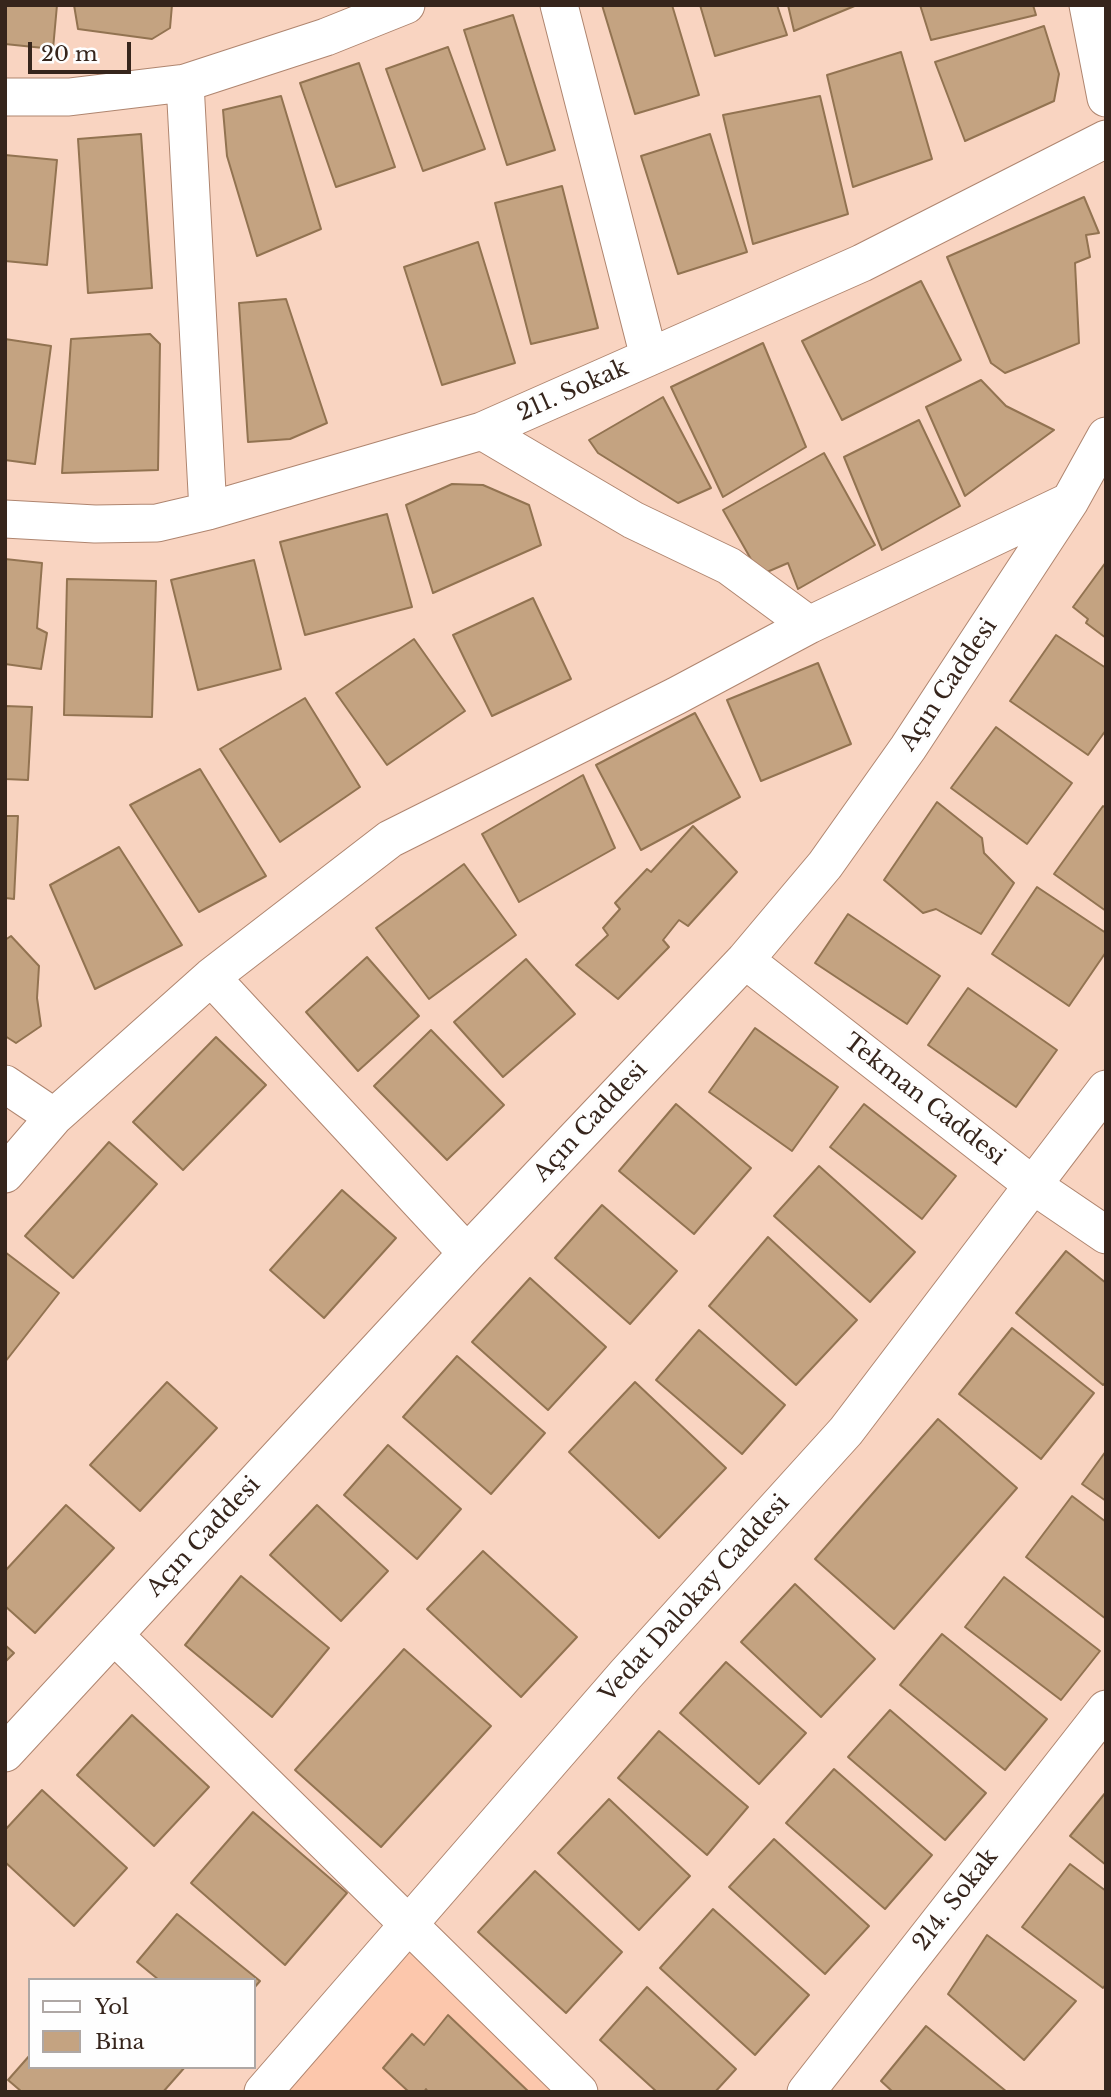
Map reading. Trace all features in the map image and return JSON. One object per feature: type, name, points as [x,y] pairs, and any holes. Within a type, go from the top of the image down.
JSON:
[{"type":"street","points":[[5,97],[69,97],[185,83],[326,37],[406,5]]},
{"type":"street","points":[[559,5],[649,358]]},
{"type":"street","points":[[1088,5],[1106,99]]},
{"type":"street","points":[[185,83],[208,511]]},
{"type":"street","name":"211. Sokak","points":[[5,519],[95,524],[157,523],[208,511],[482,431],[862,263],[1106,139]]},
{"type":"street","points":[[482,431],[633,520],[729,566],[809,625]]},
{"type":"street","name":"Açın Caddesi","points":[[5,1753],[467,1253],[745,960],[840,844],[908,748],[1070,501],[1106,436]]},
{"type":"street","points":[[5,1174],[54,1117],[211,977],[390,839],[676,696],[809,625],[1070,501]]},
{"type":"street","name":"Tekman Caddesi","points":[[745,960],[1034,1186],[1106,1236]]},
{"type":"street","points":[[211,977],[467,1253]]},
{"type":"street","points":[[5,1084],[54,1117]]},
{"type":"street","name":"Vedat Dalokay Caddesi","points":[[263,2092],[626,1674],[846,1431],[1106,1089]]},
{"type":"street","points":[[114,1635],[579,2092]]},
{"type":"street","name":"214. Sokak","points":[[817,2088],[1106,1709]]},
{"type":"shaded area","points":[[409,1925],[579,2092],[263,2092]]},
{"type":"building","points":[[5,5],[57,5],[53,49],[5,44]]},
{"type":"building","points":[[74,5],[172,5],[170,28],[152,39],[78,29]]},
{"type":"building","points":[[602,5],[672,5],[699,95],[635,114]]},
{"type":"building","points":[[700,5],[777,5],[787,35],[715,56]]},
{"type":"building","points":[[788,5],[857,5],[794,31]]},
{"type":"building","points":[[920,5],[1033,5],[1036,15],[931,40]]},
{"type":"building","points":[[513,15],[555,150],[507,165],[464,30]]},
{"type":"building","points":[[1044,26],[1059,74],[1054,101],[965,141],[935,62]]},
{"type":"building","points":[[448,47],[485,149],[423,171],[386,69]]},
{"type":"building","points":[[901,52],[932,159],[853,187],[827,75]]},
{"type":"building","points":[[359,63],[395,167],[336,187],[300,83]]},
{"type":"building","points":[[281,96],[321,229],[257,256],[227,156],[223,110]]},
{"type":"building","points":[[820,96],[848,214],[753,244],[723,115]]},
{"type":"building","points":[[141,134],[152,288],[88,293],[78,139]]},
{"type":"building","points":[[710,134],[747,252],[678,274],[641,156]]},
{"type":"building","points":[[5,155],[57,160],[47,265],[5,261]]},
{"type":"building","points":[[562,186],[598,328],[531,344],[495,203]]},
{"type":"building","points":[[1084,197],[1099,233],[1086,235],[1090,257],[1075,263],[1079,343],[1005,373],[991,363],[947,257]]},
{"type":"building","points":[[478,242],[515,363],[442,385],[404,267]]},
{"type":"building","points":[[921,281],[961,360],[842,420],[802,341]]},
{"type":"building","points":[[286,299],[327,423],[290,439],[248,442],[239,303]]},
{"type":"building","points":[[150,334],[160,344],[158,470],[62,473],[71,339]]},
{"type":"building","points":[[5,339],[51,346],[35,464],[5,460]]},
{"type":"building","points":[[763,343],[806,447],[723,497],[671,387]]},
{"type":"building","points":[[981,380],[1006,406],[1054,430],[965,496],[926,407]]},
{"type":"building","points":[[663,397],[711,488],[678,503],[598,453],[589,440]]},
{"type":"building","points":[[919,420],[960,506],[882,550],[844,457]]},
{"type":"building","points":[[824,453],[875,545],[798,589],[788,563],[760,575],[723,510]]},
{"type":"building","points":[[452,484],[483,485],[529,505],[541,545],[433,593],[406,505]]},
{"type":"building","points":[[387,514],[412,607],[305,635],[280,542]]},
{"type":"building","points":[[5,559],[42,563],[37,628],[47,633],[41,669],[5,664]]},
{"type":"building","points":[[254,560],[281,669],[198,690],[171,580]]},
{"type":"building","points":[[1106,562],[1106,638],[1086,623],[1088,619],[1073,607]]},
{"type":"building","points":[[67,579],[156,581],[152,717],[64,715]]},
{"type":"building","points":[[533,598],[571,679],[492,716],[453,635]]},
{"type":"building","points":[[1056,635],[1106,668],[1106,730],[1088,755],[1010,701]]},
{"type":"building","points":[[414,639],[465,711],[387,765],[336,693]]},
{"type":"building","points":[[818,663],[851,744],[761,781],[727,700]]},
{"type":"building","points":[[305,698],[360,787],[280,842],[220,749]]},
{"type":"building","points":[[5,706],[32,707],[28,780],[5,779]]},
{"type":"building","points":[[695,713],[740,797],[641,850],[596,765]]},
{"type":"building","points":[[996,727],[1072,783],[1027,844],[951,788]]},
{"type":"building","points":[[200,769],[266,876],[199,912],[130,805]]},
{"type":"building","points":[[583,775],[615,848],[519,902],[482,834]]},
{"type":"building","points":[[937,802],[982,838],[984,853],[1014,883],[981,934],[936,909],[923,913],[884,880]]},
{"type":"building","points":[[1103,806],[1106,808],[1106,911],[1054,874]]},
{"type":"building","points":[[5,816],[18,816],[14,899],[5,898]]},
{"type":"building","points":[[693,826],[737,872],[688,926],[679,920],[663,940],[669,947],[618,999],[576,965],[608,935],[603,928],[620,909],[615,903],[647,869],[651,872]]},
{"type":"building","points":[[119,847],[182,945],[95,989],[50,885]]},
{"type":"building","points":[[464,864],[516,935],[429,999],[376,928]]},
{"type":"building","points":[[1037,887],[1106,933],[1106,952],[1069,1006],[992,954]]},
{"type":"building","points":[[848,914],[940,976],[907,1024],[815,963]]},
{"type":"building","points":[[11,936],[39,966],[37,998],[41,1026],[16,1043],[5,1036],[5,940]]},
{"type":"building","points":[[367,957],[419,1016],[358,1071],[306,1012]]},
{"type":"building","points":[[526,959],[575,1014],[503,1077],[454,1022]]},
{"type":"building","points":[[968,988],[1057,1050],[1016,1107],[928,1045]]},
{"type":"building","points":[[755,1028],[838,1087],[792,1151],[709,1092]]},
{"type":"building","points":[[431,1030],[504,1105],[447,1160],[374,1086]]},
{"type":"building","points":[[216,1037],[266,1085],[183,1170],[133,1122]]},
{"type":"building","points":[[676,1104],[751,1168],[694,1234],[619,1171]]},
{"type":"building","points":[[864,1104],[956,1176],[922,1219],[830,1147]]},
{"type":"building","points":[[109,1142],[157,1184],[73,1278],[25,1236]]},
{"type":"building","points":[[819,1166],[915,1252],[870,1302],[774,1216]]},
{"type":"building","points":[[342,1190],[396,1238],[324,1318],[270,1270]]},
{"type":"building","points":[[602,1205],[677,1271],[630,1324],[555,1258]]},
{"type":"building","points":[[768,1237],[857,1320],[796,1385],[709,1306]]},
{"type":"building","points":[[1066,1251],[1106,1283],[1106,1382],[1103,1385],[1016,1313]]},
{"type":"building","points":[[5,1252],[59,1293],[5,1362]]},
{"type":"building","points":[[530,1278],[606,1347],[548,1410],[472,1342]]},
{"type":"building","points":[[1012,1328],[1094,1393],[1041,1459],[959,1394]]},
{"type":"building","points":[[699,1330],[785,1405],[742,1454],[656,1380]]},
{"type":"building","points":[[457,1356],[545,1433],[491,1494],[403,1417]]},
{"type":"building","points":[[167,1382],[217,1428],[140,1511],[90,1465]]},
{"type":"building","points":[[635,1382],[726,1468],[659,1538],[569,1452]]},
{"type":"building","points":[[938,1419],[1017,1488],[894,1629],[815,1559]]},
{"type":"building","points":[[388,1445],[461,1509],[417,1559],[344,1495]]},
{"type":"building","points":[[1106,1451],[1106,1501],[1082,1484]]},
{"type":"building","points":[[1072,1496],[1106,1522],[1106,1619],[1026,1557]]},
{"type":"building","points":[[66,1505],[114,1548],[35,1633],[5,1606],[5,1571]]},
{"type":"building","points":[[317,1505],[388,1571],[341,1621],[270,1555]]},
{"type":"building","points":[[483,1551],[577,1637],[521,1697],[427,1609]]},
{"type":"building","points":[[241,1576],[329,1648],[272,1717],[185,1645]]},
{"type":"building","points":[[1004,1577],[1100,1651],[1061,1700],[965,1627]]},
{"type":"building","points":[[795,1584],[875,1659],[821,1717],[741,1642]]},
{"type":"building","points":[[942,1634],[1047,1719],[1005,1770],[900,1685]]},
{"type":"building","points":[[5,1645],[14,1653],[5,1662]]},
{"type":"building","points":[[404,1649],[491,1726],[381,1847],[295,1770]]},
{"type":"building","points":[[726,1662],[806,1733],[759,1784],[680,1713]]},
{"type":"building","points":[[890,1710],[986,1793],[945,1840],[848,1757]]},
{"type":"building","points":[[132,1715],[209,1787],[154,1846],[77,1775]]},
{"type":"building","points":[[659,1731],[748,1807],[707,1855],[618,1778]]},
{"type":"building","points":[[834,1769],[932,1855],[885,1909],[786,1823]]},
{"type":"building","points":[[42,1790],[127,1868],[74,1926],[5,1862],[5,1830]]},
{"type":"building","points":[[1106,1792],[1106,1865],[1070,1836]]},
{"type":"building","points":[[609,1799],[690,1876],[639,1930],[558,1853]]},
{"type":"building","points":[[253,1812],[347,1893],[285,1965],[191,1883]]},
{"type":"building","points":[[774,1839],[869,1926],[825,1974],[729,1887]]},
{"type":"building","points":[[1070,1864],[1106,1891],[1106,1984],[1103,1988],[1022,1927]]},
{"type":"building","points":[[535,1871],[622,1952],[566,2013],[478,1932]]},
{"type":"building","points":[[713,1909],[809,1995],[755,2055],[660,1968]]},
{"type":"building","points":[[177,1914],[260,1981],[256,1986],[256,1978],[157,1978],[137,1962]]},
{"type":"building","points":[[987,1935],[1076,2001],[1024,2060],[948,1994]]},
{"type":"building","points":[[647,1987],[736,2069],[715,2092],[657,2092],[600,2040]]},
{"type":"building","points":[[448,2015],[529,2092],[428,2092],[426,2089],[424,2092],[409,2092],[383,2068],[412,2034],[424,2045]]},
{"type":"building","points":[[926,2026],[1007,2092],[893,2092],[881,2081]]},
{"type":"building","points":[[28,2057],[28,2069],[183,2069],[163,2092],[22,2092],[8,2080]]}]
